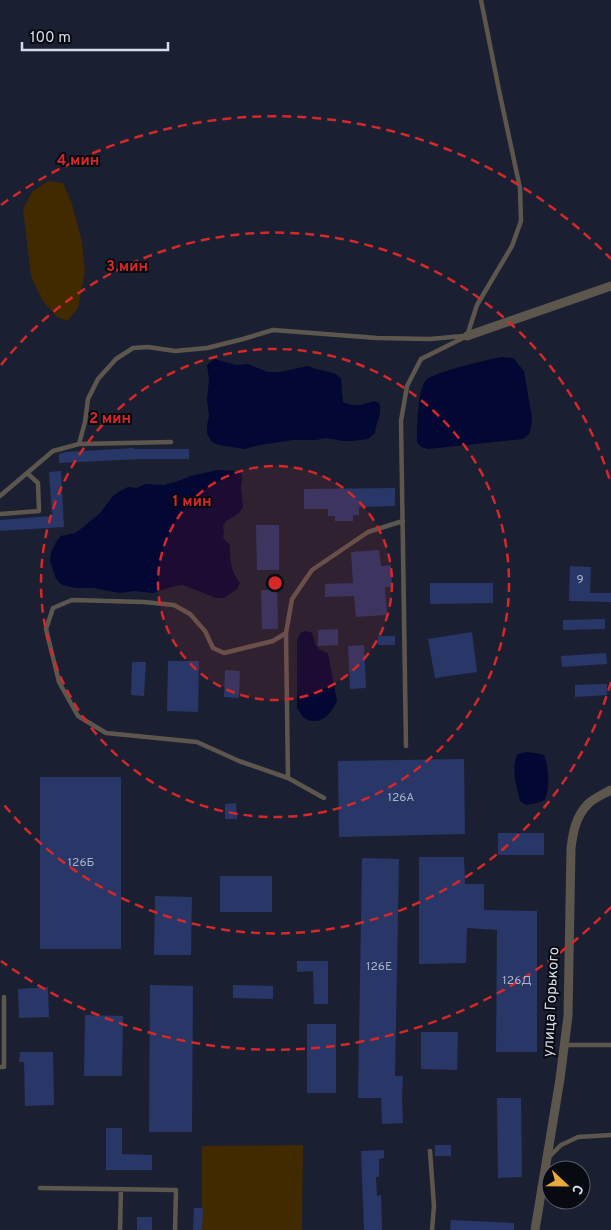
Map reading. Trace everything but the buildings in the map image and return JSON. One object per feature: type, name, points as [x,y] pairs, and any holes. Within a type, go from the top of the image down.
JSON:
[{"type":"street","points":[[467,336],[611,286]]},
{"type":"street","name":"улица Горького","points":[[546,1160],[560,1079],[568,1016],[571,848],[573,832],[579,815],[588,804],[611,790]]},
{"type":"street","name":"улица Горького","points":[[534,1230],[541,1189]]},
{"type":"lane","points":[[406,746],[401,421],[407,386],[421,359],[467,336],[477,305],[512,246],[521,221],[520,188],[481,0]]},
{"type":"lane","points":[[79,444],[88,399],[98,379],[116,359],[133,348],[148,347],[175,351],[207,348],[273,330],[377,338],[430,339],[467,336]]},
{"type":"lane","points":[[0,496],[53,451],[79,444],[171,442]]},
{"type":"lane","points":[[0,514],[40,511],[38,484],[28,473]]},
{"type":"lane","points":[[288,778],[286,633],[292,599],[312,570],[368,532],[403,521]]},
{"type":"lane","points":[[286,633],[273,641],[224,653],[212,648],[205,631],[190,614],[174,605],[144,602],[72,600],[53,608],[46,629],[59,682],[78,716],[106,733],[196,742],[239,761],[288,778],[324,798]]},
{"type":"lane","points":[[0,1067],[4,1067],[4,997]]},
{"type":"lane","points":[[564,1045],[611,1045]]},
{"type":"lane","points":[[546,1160],[561,1145],[578,1137],[611,1135]]},
{"type":"lane","points":[[430,1151],[434,1206],[432,1230]]},
{"type":"lane","points":[[40,1188],[176,1190],[175,1230]]},
{"type":"lane","points":[[120,1230],[121,1189]]},
{"type":"shaded area","points":[[48,181],[63,183],[72,204],[82,242],[85,272],[78,308],[68,321],[57,317],[42,300],[31,276],[23,209],[32,192]]},
{"type":"shaded area","points":[[501,357],[513,358],[524,371],[532,418],[529,434],[523,439],[428,449],[421,447],[417,442],[418,410],[421,392],[426,380],[450,370]]},
{"type":"shaded area","points":[[214,359],[237,365],[248,364],[268,372],[280,372],[308,366],[334,373],[341,378],[343,402],[354,405],[374,401],[379,403],[380,415],[375,433],[368,439],[352,441],[326,438],[293,440],[244,449],[212,442],[207,434],[209,379],[207,365]]},
{"type":"shaded area","points":[[217,470],[241,473],[242,479],[243,507],[238,514],[226,521],[223,526],[223,538],[230,545],[231,565],[240,583],[237,589],[224,598],[216,598],[183,585],[152,593],[135,591],[120,593],[62,585],[56,579],[50,561],[51,552],[56,542],[61,536],[75,533],[82,528],[100,513],[113,496],[120,491],[128,487],[137,488],[145,484],[164,485]]},
{"type":"shaded area","points":[[307,631],[312,633],[317,647],[328,653],[337,701],[326,717],[318,721],[310,721],[303,717],[297,708],[297,640],[301,632]]},
{"type":"shaded area","points":[[526,752],[544,755],[547,766],[548,789],[545,800],[526,805],[520,801],[514,771],[518,754]]},
{"type":"shaded area","points":[[303,1145],[302,1230],[202,1230],[202,1146]]}]
